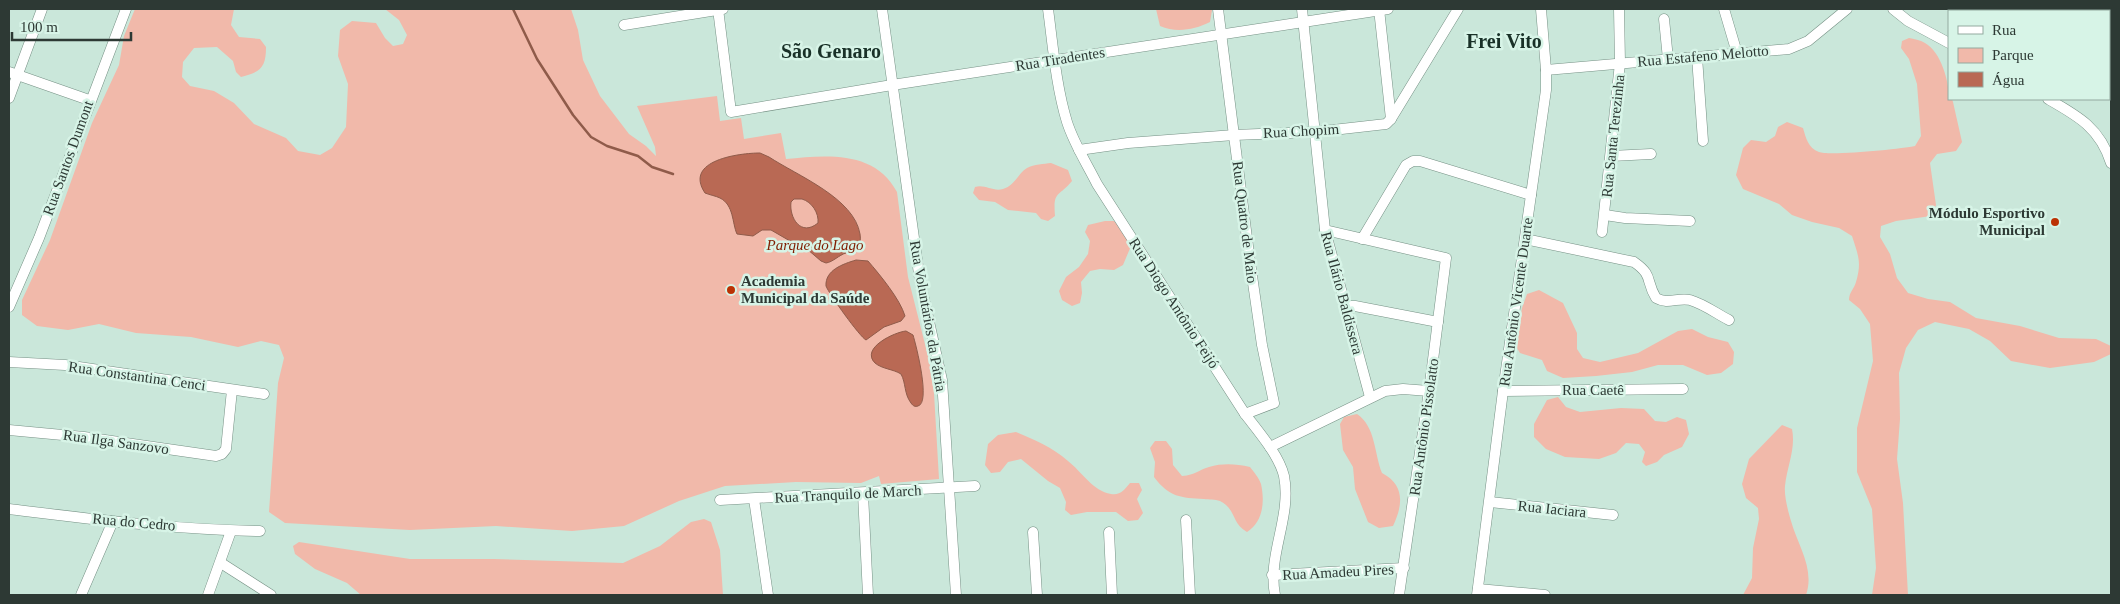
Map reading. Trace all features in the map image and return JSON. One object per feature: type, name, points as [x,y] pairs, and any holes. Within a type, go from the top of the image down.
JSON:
[{"type":"street","points":[[9,98],[13,74],[42,9]]},
{"type":"street","name":"Rua Santos Dumont","points":[[9,307],[39,238],[89,100],[126,9]]},
{"type":"street","points":[[624,25],[720,9]]},
{"type":"street","name":"Rua Tiradentes","points":[[720,9],[731,112],[892,85],[1382,9]]},
{"type":"street","name":"Rua Voluntários da Pátria","points":[[882,9],[920,280],[942,380],[956,595]]},
{"type":"street","name":"Rua Diogo Antônio Feijó","points":[[1048,9],[1055,60],[1068,124],[1079,150],[1097,184],[1245,414],[1270,447],[1284,474],[1286,495],[1272,575],[1275,595]]},
{"type":"street","name":"Rua Quatro de Maio","points":[[1218,9],[1250,262],[1262,344],[1274,403],[1245,414]]},
{"type":"street","name":"Rua Ilário Baldissera","points":[[1302,9],[1325,230],[1370,397]]},
{"type":"street","points":[[1382,9],[1391,119]]},
{"type":"street","points":[[1391,119],[1458,9]]},
{"type":"street","name":"Rua Antônio Vicente Duarte","points":[[1478,592],[1503,391],[1546,90],[1541,9]]},
{"type":"street","name":"Rua Santa Terezinha","points":[[1602,232],[1620,63],[1618,9]]},
{"type":"street","points":[[1724,9],[1737,53]]},
{"type":"street","name":"Rua Estafeno Melotto","points":[[1546,70],[1789,49],[1808,41],[1847,9]]},
{"type":"street","points":[[1894,9],[1908,21],[1948,42]]},
{"type":"street","points":[[1664,19],[1668,59]]},
{"type":"street","points":[[1697,57],[1703,141]]},
{"type":"street","points":[[13,74],[89,100]]},
{"type":"street","points":[[2050,100],[2085,122],[2097,133],[2107,149],[2111,163]]},
{"type":"street","name":"Rua Chopim","points":[[1079,150],[1128,143],[1234,135],[1316,132],[1386,124],[1391,119]]},
{"type":"street","points":[[1611,156],[1651,154]]},
{"type":"street","points":[[1325,230],[1362,239],[1406,166],[1413,161],[1420,161],[1532,195]]},
{"type":"street","points":[[1605,214],[1625,218],[1690,221]]},
{"type":"street","name":"Rua Antônio Pissolatto","points":[[1362,239],[1446,258],[1429,391],[1399,595]]},
{"type":"street","points":[[1525,239],[1634,262],[1646,271],[1656,298],[1670,302],[1691,300],[1729,320]]},
{"type":"street","points":[[1344,306],[1355,306],[1438,322]]},
{"type":"street","name":"Rua Constantina Cenci","points":[[9,362],[65,365],[264,394]]},
{"type":"street","name":"Rua Ilga Sanzovo","points":[[9,430],[84,437],[216,456],[222,454],[226,449],[232,390]]},
{"type":"street","name":"Rua Caetê","points":[[1503,391],[1683,390]]},
{"type":"street","points":[[1270,447],[1385,391],[1429,391]]},
{"type":"street","name":"Rua Tranquilo de March","points":[[720,500],[863,494],[975,486]]},
{"type":"street","points":[[863,494],[868,595]]},
{"type":"street","points":[[754,499],[768,595]]},
{"type":"street","name":"Rua Iaciara","points":[[1490,502],[1613,515]]},
{"type":"street","name":"Rua do Cedro","points":[[9,509],[113,521],[231,531],[260,531]]},
{"type":"street","points":[[1186,520],[1190,595]]},
{"type":"street","points":[[81,595],[113,521]]},
{"type":"street","points":[[208,595],[231,531]]},
{"type":"street","points":[[1033,532],[1036,595]]},
{"type":"street","points":[[1109,532],[1112,595]]},
{"type":"street","points":[[221,563],[271,595]]},
{"type":"street","name":"Rua Amadeu Pires","points":[[1272,575],[1404,568]]},
{"type":"street","points":[[1478,592],[1545,595]]},
{"type":"green space","name":"Parque do Lago","points":[[135,9],[234,9],[231,25],[239,37],[260,39],[266,47],[265,59],[261,68],[258,71],[241,77],[236,72],[233,61],[217,47],[194,48],[183,62],[182,77],[190,86],[214,91],[234,103],[254,124],[286,138],[298,151],[320,155],[332,148],[346,127],[348,84],[338,56],[340,30],[352,21],[376,23],[385,38],[393,46],[403,44],[407,35],[399,20],[385,9],[571,9],[578,30],[583,60],[600,96],[629,134],[656,156],[655,147],[637,106],[717,96],[720,121],[741,118],[744,139],[781,133],[786,159],[848,158],[863,162],[876,169],[888,178],[897,192],[908,277],[933,376],[939,479],[881,484],[879,476],[861,483],[796,482],[725,486],[679,501],[624,526],[572,531],[496,526],[410,530],[285,523],[269,512],[278,383],[284,358],[279,345],[261,341],[238,347],[191,337],[136,333],[99,324],[68,330],[37,326],[22,315],[22,300],[50,240],[92,123],[119,65],[124,36]]},
{"type":"green space","points":[[1156,9],[1212,10],[1210,22],[1191,29],[1179,30],[1160,26]]},
{"type":"green space","points":[[1909,38],[1919,40],[1931,47],[1936,53],[1946,76],[1948,100],[1952,100],[1953,102],[1962,142],[1956,151],[1937,154],[1930,163],[1936,205],[1931,216],[1896,221],[1881,226],[1880,237],[1890,254],[1897,278],[1908,293],[1928,299],[1950,302],[1976,318],[2020,326],[2059,338],[2096,339],[2111,346],[2111,354],[2094,362],[2050,368],[2011,361],[1990,341],[1969,329],[1935,322],[1918,330],[1906,348],[1899,373],[1900,419],[1897,459],[1903,503],[1908,595],[1872,595],[1876,568],[1872,509],[1857,472],[1857,428],[1873,361],[1870,324],[1860,309],[1849,300],[1859,269],[1852,236],[1839,228],[1792,215],[1779,204],[1743,189],[1736,175],[1743,148],[1751,140],[1766,142],[1775,136],[1778,127],[1787,122],[1803,128],[1810,145],[1819,152],[1850,153],[1915,146],[1921,136],[1917,84],[1909,59],[1901,48],[1902,41]]},
{"type":"green space","points":[[1051,163],[1068,170],[1072,181],[1056,198],[1055,216],[1048,221],[1041,219],[1036,213],[1008,210],[995,202],[979,200],[973,193],[975,187],[979,186],[996,190],[1003,189],[1027,168]]},
{"type":"green space","points":[[1114,221],[1127,235],[1131,246],[1123,265],[1114,270],[1100,269],[1090,271],[1081,282],[1082,293],[1080,303],[1072,306],[1062,300],[1059,291],[1066,277],[1079,267],[1088,254],[1090,241],[1085,232],[1088,225]]},
{"type":"green space","points":[[1539,290],[1563,303],[1577,333],[1577,349],[1583,358],[1600,362],[1638,353],[1678,331],[1692,329],[1708,337],[1728,342],[1734,352],[1733,364],[1721,373],[1707,375],[1683,365],[1658,365],[1632,372],[1563,378],[1547,371],[1542,360],[1520,353],[1515,345],[1522,308],[1527,294]]},
{"type":"green space","points":[[1558,397],[1566,407],[1580,412],[1621,408],[1644,409],[1655,421],[1666,422],[1677,417],[1686,420],[1689,434],[1682,447],[1664,455],[1657,462],[1646,466],[1642,462],[1645,452],[1639,444],[1626,443],[1616,453],[1599,459],[1565,457],[1546,449],[1534,437],[1534,424],[1547,400]]},
{"type":"green space","points":[[1357,414],[1363,419],[1371,433],[1382,473],[1395,483],[1400,496],[1399,511],[1393,526],[1379,528],[1368,522],[1355,489],[1353,467],[1343,450],[1340,424],[1344,417]]},
{"type":"green space","points":[[1782,425],[1792,429],[1793,436],[1785,494],[1791,521],[1807,567],[1808,585],[1806,595],[1743,595],[1752,578],[1753,548],[1759,519],[1758,508],[1746,498],[1742,484],[1749,459]]},
{"type":"green space","points":[[1016,432],[1037,441],[1062,456],[1093,485],[1105,492],[1117,494],[1122,492],[1130,483],[1139,483],[1142,490],[1137,499],[1143,513],[1138,520],[1128,521],[1116,512],[1087,512],[1071,515],[1065,510],[1066,502],[1060,488],[1048,481],[1021,459],[1008,462],[1000,472],[991,473],[985,465],[988,444],[998,435]]},
{"type":"green space","points":[[1155,441],[1166,441],[1172,449],[1173,465],[1182,476],[1191,475],[1205,468],[1219,465],[1250,467],[1260,482],[1263,498],[1260,517],[1252,528],[1247,532],[1238,525],[1229,508],[1220,501],[1182,497],[1165,489],[1154,477],[1155,462],[1150,448]]},
{"type":"green space","points":[[704,519],[711,522],[720,550],[723,595],[361,595],[347,583],[315,569],[295,554],[293,546],[299,542],[410,559],[494,559],[623,563],[660,546],[691,522]]},
{"type":"water","points":[[760,153],[823,189],[847,209],[856,221],[860,234],[858,247],[826,263],[800,243],[790,241],[771,230],[762,230],[753,236],[737,234],[732,215],[725,201],[705,193],[700,182],[702,173],[707,166],[728,157]],"holes":[[[794,199],[802,199],[814,208],[817,215],[818,223],[812,227],[801,227],[797,224],[792,214],[791,202]]]},
{"type":"water","points":[[856,260],[868,261],[884,280],[905,316],[901,321],[884,327],[866,340],[845,315],[826,286],[828,276],[836,268]]},
{"type":"water","points":[[906,331],[913,335],[923,385],[922,402],[918,406],[913,406],[909,400],[901,374],[878,365],[872,357],[875,347],[881,342],[894,334]]},
{"type":"waterway","points":[[513,9],[537,59],[573,115],[591,137],[607,146],[638,156],[652,167],[673,174]]},
{"type":"place","name":"Módulo Esportivo Municipal","points":[[2055,222]]},
{"type":"place","name":"Academia Municipal da Saúde","points":[[731,290]]},
{"type":"district","name":"Frei Vito","points":[[1504,41]]},
{"type":"district","name":"São Genaro","points":[[831,51]]}]
